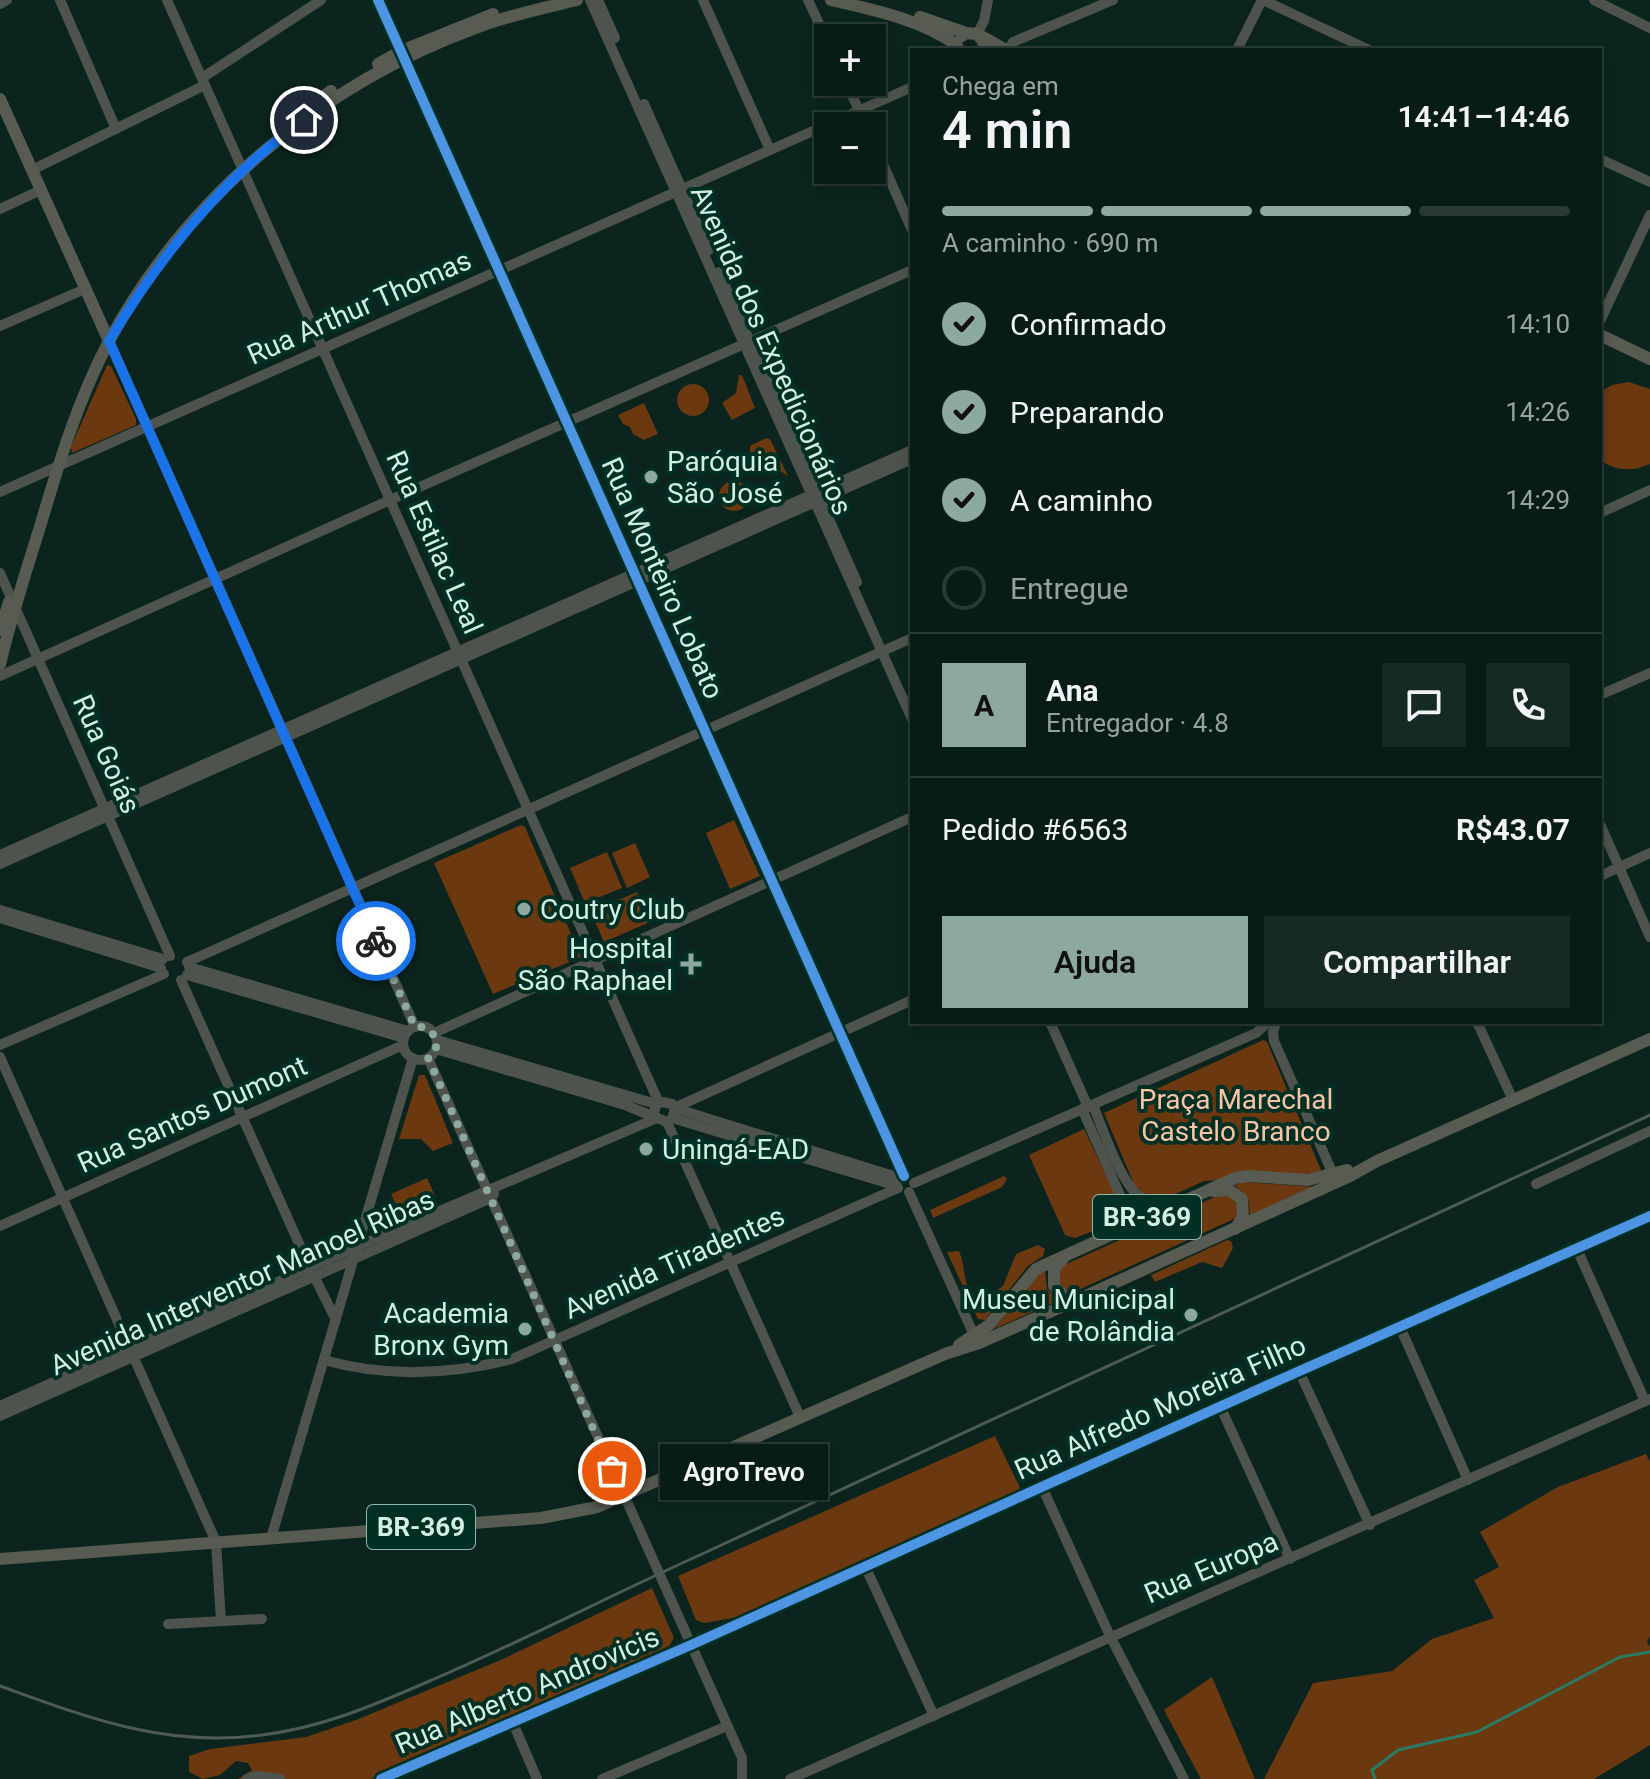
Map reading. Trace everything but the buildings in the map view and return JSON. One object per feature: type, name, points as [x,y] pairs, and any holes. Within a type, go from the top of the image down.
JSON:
[{"type":"main road","points":[[0,664],[2,637],[52,469],[77,405],[108,337],[191,218],[241,166],[340,90],[403,54],[476,23],[542,0]]},
{"type":"main road","points":[[476,23],[577,0]]},
{"type":"main road","points":[[831,0],[878,8],[972,33],[1003,48]]},
{"type":"main road","points":[[862,0],[928,28],[958,47],[962,36],[972,33]]},
{"type":"main road","points":[[972,33],[984,42],[983,48]]},
{"type":"main road","points":[[0,99],[108,337]]},
{"type":"main road","points":[[1602,336],[1650,359]]},
{"type":"main road","points":[[1602,343],[1650,366]]},
{"type":"main road","name":"BR-369","points":[[0,1559],[551,1517],[586,1511],[624,1497],[952,1350],[979,1343],[1084,1297],[1650,1039]]},
{"type":"main road","name":"BR-369","points":[[952,1350],[997,1316],[1036,1269],[1176,1204],[1242,1177],[1308,1180],[1377,1161]]},
{"type":"main road","points":[[1193,1197],[1222,1189],[1234,1192],[1242,1199],[1244,1212],[1235,1229]]},
{"type":"main road","points":[[1067,1253],[1054,1269],[1054,1286],[1064,1296],[1084,1297]]},
{"type":"street","points":[[0,4],[7,0]]},
{"type":"street","points":[[60,0],[116,129]]},
{"type":"street","name":"Rua Estilac Leal","points":[[167,0],[596,960],[658,1104],[654,1114],[668,1116]]},
{"type":"street","points":[[32,170],[204,82],[321,0]]},
{"type":"street","name":"Rua Monteiro Lobato","points":[[378,0],[974,1335]]},
{"type":"street","name":"Avenida dos Expedicionários","points":[[590,0],[713,266],[910,714]]},
{"type":"street","name":"Avenida dos Expedicionários","points":[[598,0],[628,77]]},
{"type":"street","points":[[703,0],[770,150]]},
{"type":"street","points":[[808,0],[819,24]]},
{"type":"street","points":[[972,33],[986,16],[988,0]]},
{"type":"street","points":[[1008,48],[1013,42],[1113,0]]},
{"type":"street","points":[[1594,0],[1650,28]]},
{"type":"street","points":[[1238,48],[1268,1],[1365,48]]},
{"type":"street","name":"Rua Arthur Thomas","points":[[0,492],[910,88]]},
{"type":"street","points":[[852,96],[859,110]]},
{"type":"street","points":[[1602,160],[1650,182]]},
{"type":"street","points":[[886,171],[910,225]]},
{"type":"street","points":[[0,209],[41,190]]},
{"type":"street","points":[[1602,317],[1650,215]]},
{"type":"street","points":[[0,676],[910,271]]},
{"type":"street","points":[[0,326],[85,289]]},
{"type":"street","points":[[108,337],[352,888],[413,1058],[271,1538]]},
{"type":"street","points":[[896,462],[910,452]]},
{"type":"street","points":[[0,855],[33,845],[107,813],[815,496],[896,462],[910,459]]},
{"type":"street","points":[[1602,512],[1650,490]]},
{"type":"street","name":"Rua Goiás","points":[[0,573],[107,813],[164,964]]},
{"type":"street","points":[[0,918],[186,971],[352,888],[910,639]]},
{"type":"street","name":"Avenida dos Expedicionários","points":[[884,651],[910,701]]},
{"type":"street","points":[[1602,694],[1650,673]]},
{"type":"street","points":[[742,1779],[742,1758],[428,1058],[436,1041],[596,960],[910,818]]},
{"type":"street","points":[[1602,829],[1650,937]]},
{"type":"street","points":[[0,864],[33,845]]},
{"type":"street","points":[[1602,875],[1650,853]]},
{"type":"street","points":[[0,910],[186,971],[407,1035],[425,1027],[436,1041],[625,1105],[807,1154],[904,1184]]},
{"type":"street","points":[[0,1045],[164,964]]},
{"type":"street","points":[[186,971],[244,1118],[336,1320]]},
{"type":"street","name":"Avenida Interventor Manoel Ribas","points":[[312,1272],[354,1258],[499,1187],[668,1116],[910,1001]]},
{"type":"street","points":[[1051,1024],[1088,1107],[1129,1186],[1140,1198],[1157,1204],[1176,1204]]},
{"type":"street","name":"Avenida Tiradentes","points":[[324,1360],[363,1370],[388,1372],[439,1372],[493,1364],[555,1341],[904,1184],[1256,1033],[1270,1024]]},
{"type":"street","points":[[1271,1024],[1274,1041],[1333,1174]]},
{"type":"street","points":[[1478,1024],[1513,1100]]},
{"type":"street","name":"Rua Santos Dumont","points":[[0,1226],[244,1118],[407,1035]]},
{"type":"street","points":[[0,1057],[216,1542],[221,1621]]},
{"type":"street","points":[[413,1058],[428,1058]]},
{"type":"street","points":[[557,1081],[658,1104],[672,1104],[668,1116],[800,1417]]},
{"type":"street","points":[[1088,1107],[1120,1195],[1119,1211],[1102,1238]]},
{"type":"street","points":[[1536,1184],[1650,1131]]},
{"type":"street","name":"Avenida Interventor Manoel Ribas","points":[[0,1416],[312,1272],[358,1246],[489,1194]]},
{"type":"street","name":"Rua Alfredo Moreira Filho","points":[[691,1645],[1650,1216]]},
{"type":"street","points":[[1577,1249],[1648,1400]]},
{"type":"street","points":[[1400,1327],[1468,1480]]},
{"type":"street","name":"Avenida Interventor Manoel Ribas","points":[[0,1406],[132,1353]]},
{"type":"street","points":[[1299,1371],[1370,1525]]},
{"type":"street","name":"Rua Europa","points":[[790,1779],[1648,1400]]},
{"type":"street","points":[[1220,1406],[1290,1559]]},
{"type":"street","points":[[1042,1487],[1110,1636],[1184,1779]]},
{"type":"street","points":[[865,1566],[934,1716]]},
{"type":"street","points":[[168,1624],[262,1619]]},
{"type":"street","name":"Rua Alberto Androvicis","points":[[381,1779],[691,1645]]},
{"type":"street","points":[[513,1723],[537,1779]]},
{"type":"street","points":[[602,1779],[727,1726]]},
{"type":"street","points":[[247,1779],[256,1776],[280,1779]]},
{"type":"green space","points":[[107,365],[111,366],[136,425],[72,453],[71,447]]},
{"type":"green space","points":[[739,375],[742,375],[755,408],[732,420],[722,403],[736,393]]},
{"type":"green space","points":[[1629,382],[1650,389],[1650,464],[1624,469],[1602,461],[1602,391],[1612,385]]},
{"type":"green space","points":[[693,384],[704,389],[709,400],[704,411],[693,416],[682,411],[677,400],[682,389]]},
{"type":"green space","points":[[644,403],[658,434],[644,440],[633,434],[618,415]]},
{"type":"green space","points":[[770,439],[788,476],[771,465],[756,470],[750,468],[750,446]]},
{"type":"green space","points":[[734,481],[745,485],[749,496],[745,507],[734,511],[723,507],[719,496],[723,485]]},
{"type":"green space","points":[[734,820],[760,876],[730,889],[706,833]]},
{"type":"green space","points":[[521,825],[525,827],[581,957],[493,994],[434,863]]},
{"type":"green space","points":[[635,843],[650,877],[627,888],[612,853]]},
{"type":"green space","points":[[607,852],[622,888],[585,903],[570,868]]},
{"type":"green space","points":[[637,892],[650,922],[604,942],[591,912]]},
{"type":"green space","name":"Praça Marechal Castelo Branco","points":[[1263,1040],[1267,1042],[1321,1170],[1318,1173],[1204,1181],[1160,1198],[1143,1193],[1134,1184],[1104,1113]]},
{"type":"green space","points":[[419,1075],[425,1075],[453,1143],[433,1151],[421,1139],[399,1139]]},
{"type":"green space","points":[[1084,1129],[1114,1192],[1115,1209],[1103,1227],[1075,1238],[1065,1235],[1029,1155]]},
{"type":"green space","points":[[1004,1176],[1007,1179],[1002,1187],[933,1218],[930,1210]]},
{"type":"green space","points":[[427,1178],[435,1196],[399,1211],[391,1194]]},
{"type":"green space","points":[[1245,1182],[1315,1187],[1250,1216],[1248,1197],[1234,1185]]},
{"type":"green space","points":[[1219,1195],[1234,1200],[1239,1210],[1236,1218],[1076,1291],[1067,1292],[1060,1283],[1062,1266]]},
{"type":"green space","points":[[1227,1240],[1231,1241],[1233,1248],[1222,1268],[1202,1262],[1155,1282],[1151,1275]]},
{"type":"green space","points":[[1038,1245],[1045,1249],[1043,1256],[1028,1266],[985,1320],[978,1319],[947,1252],[959,1251],[968,1286],[978,1295],[987,1297],[1003,1286],[1016,1254]]},
{"type":"green space","points":[[1040,1271],[1045,1271],[1047,1289],[1059,1300],[994,1329]]},
{"type":"green space","points":[[995,1436],[1022,1492],[744,1616],[704,1623],[696,1620],[678,1576]]},
{"type":"green space","points":[[1646,1454],[1650,1462],[1650,1636],[1647,1642],[1650,1647],[1650,1745],[1594,1779],[1264,1779],[1313,1683],[1392,1671],[1432,1639],[1494,1618],[1474,1580],[1499,1567],[1480,1532],[1558,1487]]},
{"type":"green space","points":[[652,1588],[674,1638],[669,1646],[371,1779],[238,1779],[252,1770],[248,1763],[236,1761],[220,1775],[203,1779],[189,1772],[189,1756],[210,1749],[306,1737],[356,1720],[503,1659]]},
{"type":"green space","points":[[1212,1677],[1255,1779],[1201,1779],[1164,1710]]},
{"type":"waterway","points":[[1375,1779],[1372,1770],[1398,1750],[1477,1732],[1620,1657],[1650,1652]]},
{"type":"railway","points":[[0,1686],[96,1719],[160,1734],[193,1737],[227,1738],[283,1732],[345,1715],[495,1652],[1650,1115]]},
{"type":"cycle path","points":[[378,0],[904,1176]]},
{"type":"cycle path","points":[[381,1779],[691,1645],[1650,1216]]},
{"type":"way so far","points":[[376,941],[415,1027],[430,1029],[436,1037],[436,1049],[428,1058],[612,1471]]},
{"type":"place","name":"Paróquia São José","points":[[651,477]]},
{"type":"place","name":"Coutry Club","points":[[524,909]]},
{"type":"place","name":"Hospital São Raphael","points":[[691,964]]},
{"type":"place","name":"Uningá-EAD","points":[[646,1149]]},
{"type":"place","name":"Museu Municipal de Rolândia","points":[[1191,1315]]},
{"type":"place","name":"Academia Bronx Gym","points":[[525,1329]]},
{"type":"place","name":"AgroTrevo","points":[[612,1471]]},
{"type":"route","points":[[304,120],[243,170],[194,220],[158,266],[109,341],[376,941]]}]
